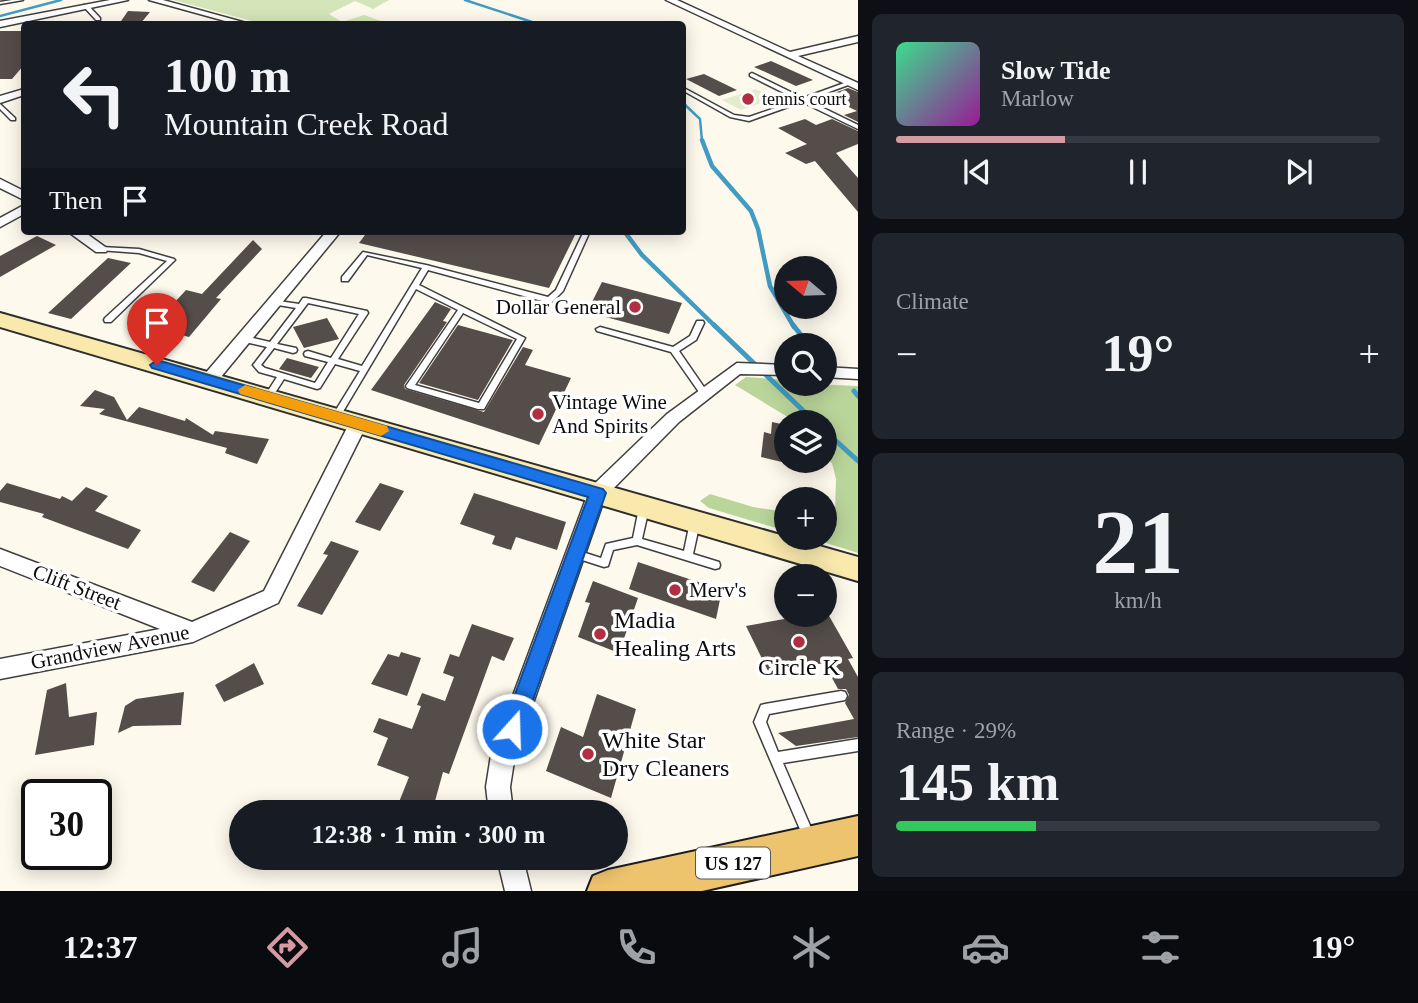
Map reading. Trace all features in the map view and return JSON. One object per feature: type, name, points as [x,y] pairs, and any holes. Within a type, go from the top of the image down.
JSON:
[{"type":"main road","points":[[0,320],[210,379],[270,379],[347,421],[858,569]]},
{"type":"main road","name":"US 127","points":[[608,891],[678,883],[858,836]]},
{"type":"street","points":[[29,21],[86,6],[124,0]]},
{"type":"street","points":[[153,0],[234,21]]},
{"type":"street","points":[[670,0],[853,85]]},
{"type":"street","points":[[0,24],[21,23]]},
{"type":"street","points":[[789,55],[858,39]]},
{"type":"street","points":[[807,64],[827,58]]},
{"type":"street","points":[[0,100],[21,93]]},
{"type":"street","points":[[0,183],[21,194]]},
{"type":"street","points":[[0,223],[21,211]]},
{"type":"street","points":[[80,235],[101,249]]},
{"type":"street","points":[[210,379],[331,235]]},
{"type":"street","points":[[500,800],[498,787],[503,755],[597,493],[673,418],[737,368],[774,370]]},
{"type":"street","points":[[837,373],[858,374]]},
{"type":"street","name":"Grandview Avenue","points":[[0,669],[193,632],[271,597],[347,421]]},
{"type":"street","name":"Clift Street","points":[[0,557],[193,632]]},
{"type":"street","points":[[513,870],[518,891]]},
{"type":"lane","points":[[0,3],[21,0]]},
{"type":"lane","points":[[86,6],[98,19]]},
{"type":"lane","points":[[752,75],[858,127]]},
{"type":"lane","points":[[686,90],[741,118],[756,118],[853,85]]},
{"type":"lane","points":[[0,106],[13,119]]},
{"type":"lane","points":[[345,279],[365,253],[550,300],[559,291],[585,235]]},
{"type":"lane","points":[[101,249],[139,251],[172,260],[108,320]]},
{"type":"lane","points":[[347,421],[364,369],[426,267]]},
{"type":"lane","points":[[415,286],[522,338],[481,407],[410,386],[462,309]]},
{"type":"lane","points":[[306,300],[363,313],[317,386],[296,377],[270,379],[257,365],[306,300]]},
{"type":"lane","points":[[275,302],[301,307]]},
{"type":"lane","points":[[674,350],[693,338],[700,323]]},
{"type":"lane","points":[[600,329],[674,350],[705,393]]},
{"type":"lane","points":[[244,339],[290,349],[281,357]]},
{"type":"lane","points":[[308,357],[333,360],[364,369]]},
{"type":"lane","points":[[270,379],[282,376]]},
{"type":"lane","points":[[637,541],[644,507]]},
{"type":"lane","points":[[688,556],[695,522]]},
{"type":"lane","points":[[576,554],[604,563],[609,547],[637,541],[715,565]]},
{"type":"lane","points":[[813,846],[760,722],[765,709],[841,696]]},
{"type":"lane","points":[[775,758],[858,746]]},
{"type":"green space","points":[[173,0],[389,0],[373,9],[355,1],[329,14],[340,21],[253,21]]},
{"type":"green space","points":[[364,15],[381,21],[345,21]]},
{"type":"green space","name":"tennis court","points":[[756,89],[775,98],[741,110],[722,100]]},
{"type":"green space","points":[[746,377],[774,379],[774,396],[837,396],[837,385],[858,386],[858,553],[837,546],[834,473],[837,473],[837,410],[776,410],[735,385]]},
{"type":"green space","points":[[710,494],[774,510],[774,527],[709,508],[700,501]]},
{"type":"building","points":[[128,11],[150,12],[142,21],[121,21]]},
{"type":"building","points":[[0,31],[21,31],[21,68],[12,79],[0,79]]},
{"type":"building","points":[[771,61],[813,80],[796,86],[754,67]]},
{"type":"building","points":[[704,74],[737,90],[719,96],[686,79]]},
{"type":"building","points":[[848,88],[858,92],[858,122],[844,115],[857,111],[826,96]]},
{"type":"building","points":[[805,119],[816,125],[832,119],[858,131],[858,144],[836,153],[858,178],[858,212],[815,161],[806,164],[785,153],[807,144],[778,128]]},
{"type":"building","points":[[365,235],[575,235],[549,288],[359,243]]},
{"type":"building","points":[[37,236],[56,245],[0,277],[0,256]]},
{"type":"building","points":[[253,240],[262,249],[216,298],[221,299],[189,337],[152,327],[186,290],[202,294]]},
{"type":"building","points":[[108,258],[131,263],[71,319],[48,313]]},
{"type":"building","name":"Dollar General","points":[[602,282],[682,303],[669,334],[587,312]]},
{"type":"building","points":[[435,302],[451,309],[443,321],[447,322],[404,385],[405,389],[484,412],[523,347],[533,350],[525,365],[571,378],[539,445],[371,390]]},
{"type":"building","points":[[327,318],[339,339],[304,348],[293,327]]},
{"type":"building","points":[[458,325],[513,340],[478,400],[419,383]]},
{"type":"building","points":[[287,358],[319,367],[311,378],[279,369]]},
{"type":"building","points":[[95,390],[114,397],[127,420],[139,407],[185,421],[186,418],[213,435],[215,431],[269,439],[257,464],[225,453],[227,448],[99,414],[105,409],[80,406]]},
{"type":"building","points":[[772,422],[774,460],[761,457],[764,432],[771,434]]},
{"type":"building","points":[[7,483],[60,499],[62,496],[72,501],[86,487],[108,496],[95,511],[141,530],[128,549],[42,517],[44,514],[0,502],[0,491]]},
{"type":"building","points":[[380,483],[404,491],[380,531],[355,522]]},
{"type":"building","points":[[474,493],[566,522],[557,550],[516,537],[511,550],[492,544],[495,536],[460,524]]},
{"type":"building","points":[[230,532],[250,541],[214,592],[191,582]]},
{"type":"building","points":[[331,541],[359,551],[322,615],[297,606],[328,555],[323,554]]},
{"type":"building","points":[[638,562],[722,590],[716,619],[629,589]]},
{"type":"building","points":[[593,581],[638,598],[619,653],[578,637],[590,603],[585,602]]},
{"type":"building","name":"Circle K","points":[[774,621],[774,627],[835,627],[853,658],[848,659],[858,677],[858,737],[796,746],[778,733],[854,719],[845,703],[849,695],[846,689],[838,689],[824,663],[769,673],[746,626]]},
{"type":"building","points":[[472,624],[514,638],[504,661],[492,656],[449,774],[443,772],[435,800],[400,800],[409,777],[377,765],[388,738],[373,732],[379,718],[412,729],[421,706],[417,705],[422,693],[445,701],[454,677],[443,673],[450,654],[459,657]]},
{"type":"building","points":[[401,652],[421,658],[407,696],[371,684],[388,654],[399,657]]},
{"type":"building","points":[[254,663],[264,684],[224,702],[215,685]]},
{"type":"building","points":[[66,683],[69,717],[97,712],[94,745],[35,755],[47,690]]},
{"type":"building","points":[[184,692],[181,725],[133,726],[118,733],[125,706],[136,699]]},
{"type":"building","name":"White Star Dry Cleaners","points":[[597,694],[636,709],[611,798],[546,771],[561,727],[583,737]]},
{"type":"waterway","points":[[0,16],[61,0]]},
{"type":"waterway","points":[[465,0],[529,21]]},
{"type":"waterway","points":[[686,106],[700,119],[702,141]]},
{"type":"waterway","points":[[702,140],[712,166],[751,211],[758,229],[770,286],[794,327]]},
{"type":"waterway","points":[[627,235],[642,255],[716,327]]},
{"type":"waterway","points":[[714,325],[803,410]]},
{"type":"waterway","points":[[793,325],[799,333]]},
{"type":"waterway","points":[[854,391],[858,396]]},
{"type":"waterway","points":[[837,442],[858,461]]},
{"type":"slow traffic","points":[[245,390],[381,431]]},
{"type":"place","name":"tennis court","points":[[748,99]]},
{"type":"place","name":"Dollar General","points":[[635,307]]},
{"type":"place","name":"Vintage Wine And Spirits","points":[[538,414]]},
{"type":"place","name":"Merv's","points":[[675,590]]},
{"type":"place","name":"Madia Healing Arts","points":[[600,634]]},
{"type":"place","name":"Circle K","points":[[799,642]]},
{"type":"place","name":"White Star Dry Cleaners","points":[[588,754]]},
{"type":"route","points":[[157,365],[597,493],[512,729]]}]
